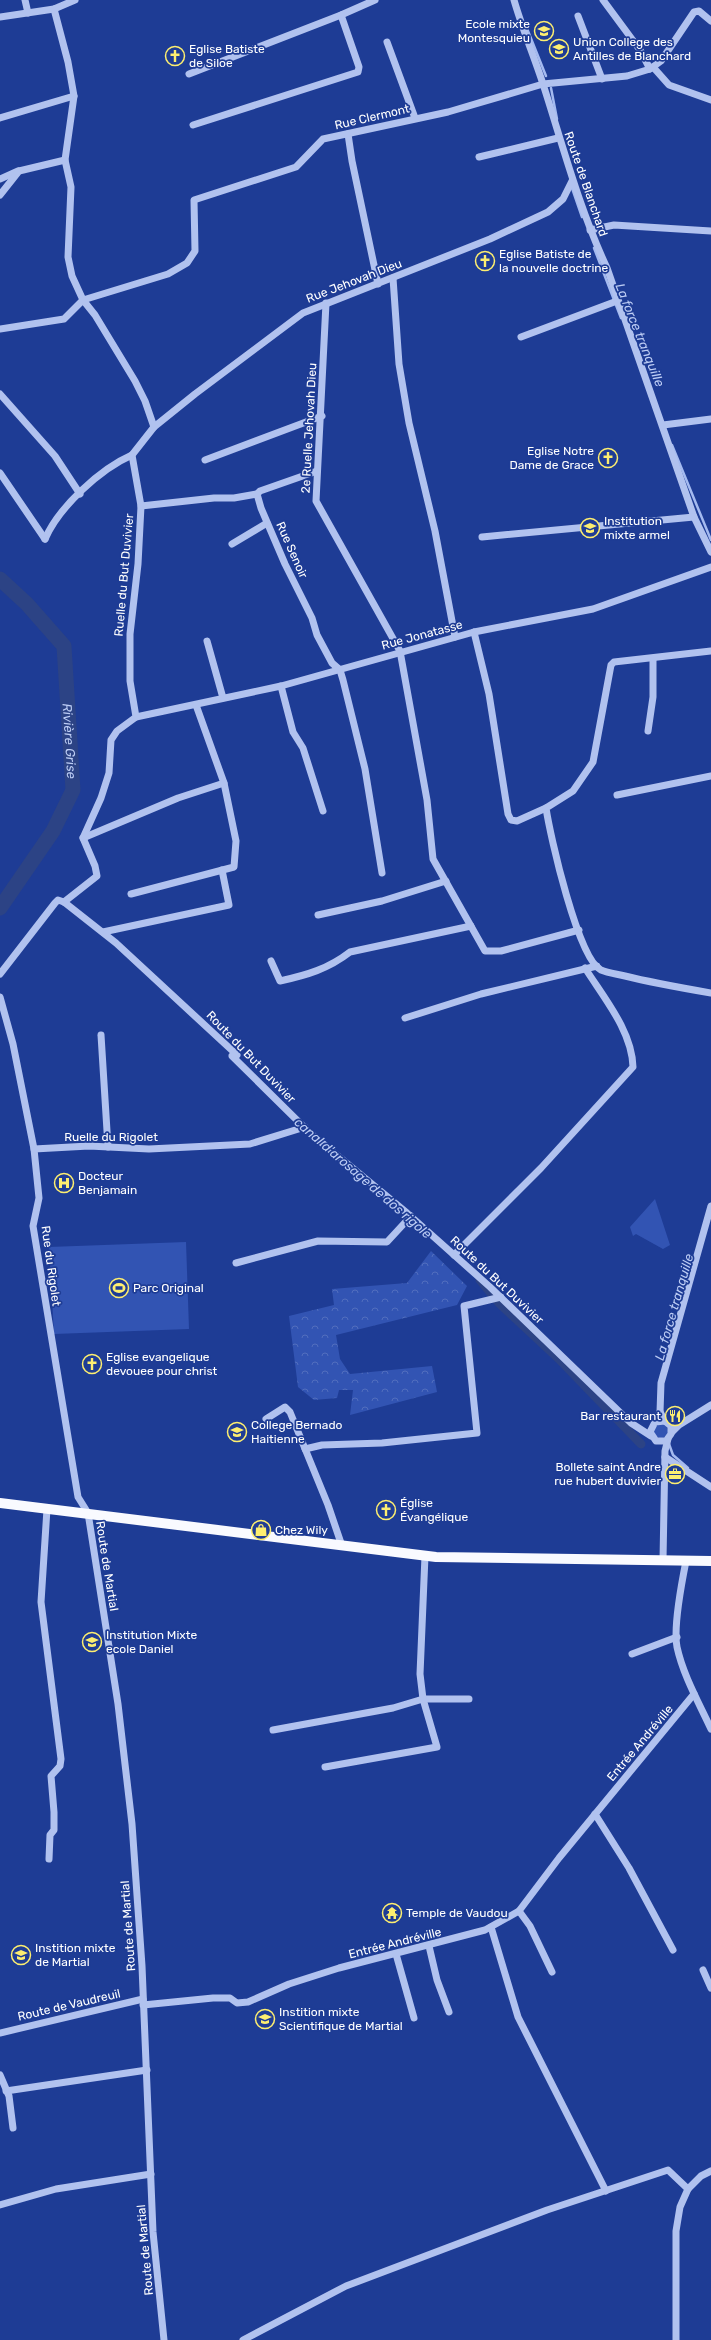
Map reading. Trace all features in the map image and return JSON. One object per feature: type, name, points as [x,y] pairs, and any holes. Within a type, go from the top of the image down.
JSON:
[{"type":"main road","points":[[0,1503],[425,1556],[474,1559],[711,1561]]},
{"type":"street","points":[[25,0],[28,12]]},
{"type":"street","points":[[0,17],[54,9],[75,0]]},
{"type":"street","points":[[189,74],[341,15],[375,0]]},
{"type":"street","name":"Route de Blanchard","points":[[514,0],[543,84],[572,181],[590,230],[607,268],[617,301],[663,425],[694,518],[711,552]]},
{"type":"street","points":[[603,0],[640,50],[651,68],[669,85],[711,100]]},
{"type":"street","points":[[0,473],[45,539],[52,523],[80,494],[90,481],[132,456],[154,427],[135,381],[95,316],[83,300],[72,276],[68,257],[71,187],[65,160],[74,96],[68,62],[54,9]]},
{"type":"street","points":[[651,68],[661,61],[694,12],[699,11],[711,21]]},
{"type":"street","points":[[193,125],[358,72],[359,67],[341,15]]},
{"type":"street","points":[[578,16],[602,79]]},
{"type":"street","points":[[387,42],[415,118]]},
{"type":"street","name":"Rue Clermont","points":[[83,300],[168,274],[187,263],[195,251],[193,203],[196,198],[296,167],[306,159],[319,142],[415,118],[448,112],[543,84],[602,79],[651,68]]},
{"type":"street","points":[[0,118],[74,96]]},
{"type":"street","points":[[348,134],[352,162],[378,284]]},
{"type":"street","points":[[479,157],[558,138]]},
{"type":"street","points":[[0,179],[19,171],[65,160]]},
{"type":"street","points":[[0,195],[19,171]]},
{"type":"street","name":"Rue Jehovah Dieu","points":[[154,427],[298,316],[326,303],[378,284],[490,239],[548,212],[563,200],[572,181]]},
{"type":"street","points":[[590,230],[614,225],[711,231]]},
{"type":"street","points":[[393,278],[399,364],[409,423],[435,531],[455,637]]},
{"type":"street","points":[[0,329],[64,319],[83,300]]},
{"type":"street","points":[[521,337],[617,301]]},
{"type":"street","name":"2e Ruelle Jehovah Dieu","points":[[326,303],[322,416],[315,494],[320,510],[400,651],[427,800],[433,859],[485,951],[501,951],[579,930]]},
{"type":"street","points":[[0,394],[55,456],[80,494]]},
{"type":"street","points":[[205,460],[322,416]]},
{"type":"street","points":[[663,425],[711,419]]},
{"type":"street","name":"Ruelle du But Duvivier","points":[[132,456],[141,506],[138,564],[130,634],[130,681],[136,717]]},
{"type":"street","points":[[141,506],[214,498],[234,498],[257,494],[260,491],[317,471]]},
{"type":"street","name":"Rue Senoir","points":[[257,494],[267,523],[312,618],[317,635],[332,663],[340,670]]},
{"type":"street","points":[[482,537],[694,518]]},
{"type":"street","points":[[232,544],[267,523]]},
{"type":"street","name":"Rue Jonatasse","points":[[136,717],[281,686],[340,670],[400,651],[474,632],[593,609],[711,567]]},
{"type":"street","points":[[474,632],[489,694],[508,814],[511,820],[518,821],[546,808],[573,790],[592,762],[611,665],[614,662],[653,659],[711,651]]},
{"type":"street","points":[[207,641],[223,698]]},
{"type":"street","points":[[648,731],[652,713],[653,659]]},
{"type":"street","points":[[340,670],[365,769],[382,873]]},
{"type":"street","points":[[281,686],[293,732],[303,748],[323,811]]},
{"type":"street","points":[[131,894],[234,867],[236,841],[224,784],[196,705]]},
{"type":"street","points":[[0,974],[55,903],[58,900],[64,902],[97,876],[95,866],[83,838],[101,798],[109,773],[111,740],[117,731],[136,717]]},
{"type":"street","points":[[617,795],[711,776]]},
{"type":"street","points":[[83,838],[178,798],[224,784]]},
{"type":"street","points":[[546,808],[550,832],[566,896],[588,953],[597,966],[600,969],[660,985],[711,993]]},
{"type":"street","points":[[103,932],[229,905],[222,870]]},
{"type":"street","points":[[318,915],[382,901],[446,881]]},
{"type":"street","name":"Route du But Duvivier","points":[[64,902],[103,932],[237,1055],[232,1056],[305,1127],[411,1216],[454,1255],[631,1423],[654,1438],[665,1454],[711,1487]]},
{"type":"street","points":[[271,961],[280,982],[315,973],[336,963],[350,952],[471,926]]},
{"type":"street","points":[[405,1018],[481,994],[597,966]]},
{"type":"street","points":[[454,1255],[541,1168],[633,1067],[632,1051],[622,1028],[585,968]]},
{"type":"street","name":"Rue du Rigolet","points":[[0,997],[13,1044],[34,1149],[39,1198],[33,1226],[78,1497],[88,1513]]},
{"type":"street","points":[[101,1035],[108,1147]]},
{"type":"street","name":"Ruelle du Rigolet","points":[[34,1149],[108,1147],[149,1149],[250,1144],[305,1127]]},
{"type":"street","points":[[643,1430],[653,1423],[660,1412],[661,1383],[668,1354],[711,1206]]},
{"type":"street","points":[[236,1263],[318,1241],[387,1242],[411,1216]]},
{"type":"street","points":[[306,1449],[322,1445],[382,1443],[477,1433],[464,1306],[501,1298]]},
{"type":"street","points":[[663,1560],[665,1454],[668,1439],[678,1425],[711,1405]]},
{"type":"street","points":[[266,1419],[285,1407],[290,1412],[306,1449],[342,1546]]},
{"type":"street","points":[[660,1412],[672,1432]]},
{"type":"street","points":[[665,1454],[686,1420]]},
{"type":"street","points":[[653,1423],[666,1421],[678,1425]]},
{"type":"street","points":[[653,1423],[654,1438],[664,1442],[668,1439]]},
{"type":"street","points":[[47,1509],[41,1602],[61,1759],[60,1766],[51,1776],[54,1830],[50,1835],[49,1859]]},
{"type":"street","name":"Route de Martial","points":[[88,1513],[118,1704],[132,1824],[147,2070],[153,2232],[164,2340]]},
{"type":"street","points":[[325,1767],[437,1747],[423,1699],[420,1674],[425,1556]]},
{"type":"street","points":[[686,1561],[680,1596],[677,1646],[694,1694],[711,1729]]},
{"type":"street","points":[[632,1654],[678,1637]]},
{"type":"street","name":"Entrée Andréville","points":[[143,2002],[213,1998],[230,1998],[237,2003],[248,2002],[289,1984],[339,1968],[429,1946],[491,1927],[519,1911],[595,1814],[694,1694]]},
{"type":"street","points":[[273,1730],[393,1708],[423,1699],[469,1699]]},
{"type":"street","points":[[595,1814],[628,1868],[673,1950]]},
{"type":"street","points":[[519,1911],[530,1926],[552,1972]]},
{"type":"street","points":[[491,1927],[518,2017],[606,2192]]},
{"type":"street","points":[[429,1946],[437,1980],[449,2012]]},
{"type":"street","points":[[396,1954],[414,2018]]},
{"type":"street","points":[[703,1970],[711,1988]]},
{"type":"street","name":"Route de Vaudreuil","points":[[0,2033],[143,2002]]},
{"type":"street","points":[[6,2091],[147,2070]]},
{"type":"street","points":[[0,2075],[6,2091],[13,2128]]},
{"type":"street","points":[[243,2340],[346,2286],[547,2210],[606,2192],[668,2170],[688,2189]]},
{"type":"street","points":[[676,2340],[676,2231],[680,2207],[688,2189],[701,2176],[711,2171]]},
{"type":"street","points":[[0,2204],[56,2189],[151,2174]]},
{"type":"green space","points":[[655,1199],[670,1245],[663,1249],[636,1234],[633,1236],[630,1227]]},
{"type":"green space","name":"Parc Original","points":[[186,1242],[189,1329],[54,1334],[49,1247]]},
{"type":"green space","points":[[431,1251],[467,1286],[457,1305],[336,1335],[340,1359],[350,1374],[432,1366],[437,1392],[350,1415],[353,1390],[339,1390],[337,1398],[314,1400],[298,1387],[289,1316],[334,1305],[332,1289],[407,1283]]},
{"type":"green space","points":[[658,1424],[664,1424],[668,1428],[668,1434],[664,1438],[658,1438],[654,1434],[654,1428]]},
{"type":"waterway","name":"La force tranquille","points":[[526,26],[546,76]]},
{"type":"waterway","name":"La force tranquille","points":[[551,88],[557,119]]},
{"type":"waterway","name":"La force tranquille","points":[[572,188],[582,217]]},
{"type":"waterway","name":"La force tranquille","points":[[594,248],[621,318]]},
{"type":"waterway","name":"La force tranquille","points":[[672,445],[711,540]]},
{"type":"waterway","name":"Rivière Grise","points":[[0,579],[27,604],[64,646],[73,790],[53,831],[0,908]]},
{"type":"waterway","name":"canal d'arosage de dos rigole","points":[[480,1280],[499,1303],[559,1359],[641,1444]]},
{"type":"waterway","points":[[669,1444],[673,1455],[688,1468]]},
{"type":"place","name":"Ecole mixte Montesquieu","points":[[544,31]]},
{"type":"place","name":"Union College des Antilles de Blanchard","points":[[559,49]]},
{"type":"place","name":"Eglise Batiste de Siloe","points":[[175,56]]},
{"type":"place","name":"Eglise Batiste de la nouvelle doctrine","points":[[485,261]]},
{"type":"place","name":"Eglise Notre Dame de Grace","points":[[608,458]]},
{"type":"place","name":"Institution mixte armel","points":[[590,528]]},
{"type":"place","name":"Docteur Benjamain","points":[[64,1183]]},
{"type":"place","name":"Parc Original","points":[[119,1288]]},
{"type":"place","name":"Eglise evangelique devouee pour christ","points":[[92,1364]]},
{"type":"place","name":"Bar restaurant","points":[[675,1416]]},
{"type":"place","name":"College Bernado Haitienne","points":[[237,1432]]},
{"type":"place","name":"Bollete saint Andre rue hubert duvivier","points":[[675,1474]]},
{"type":"place","name":"Église Évangélique","points":[[386,1510]]},
{"type":"place","name":"Chez Wily","points":[[261,1530]]},
{"type":"place","name":"Institution Mixte ecole Daniel","points":[[92,1642]]},
{"type":"place","name":"Temple de Vaudou","points":[[392,1913]]},
{"type":"place","name":"Instition mixte de Martial","points":[[21,1955]]},
{"type":"place","name":"Instition mixte Scientifique de Martial","points":[[265,2019]]}]
